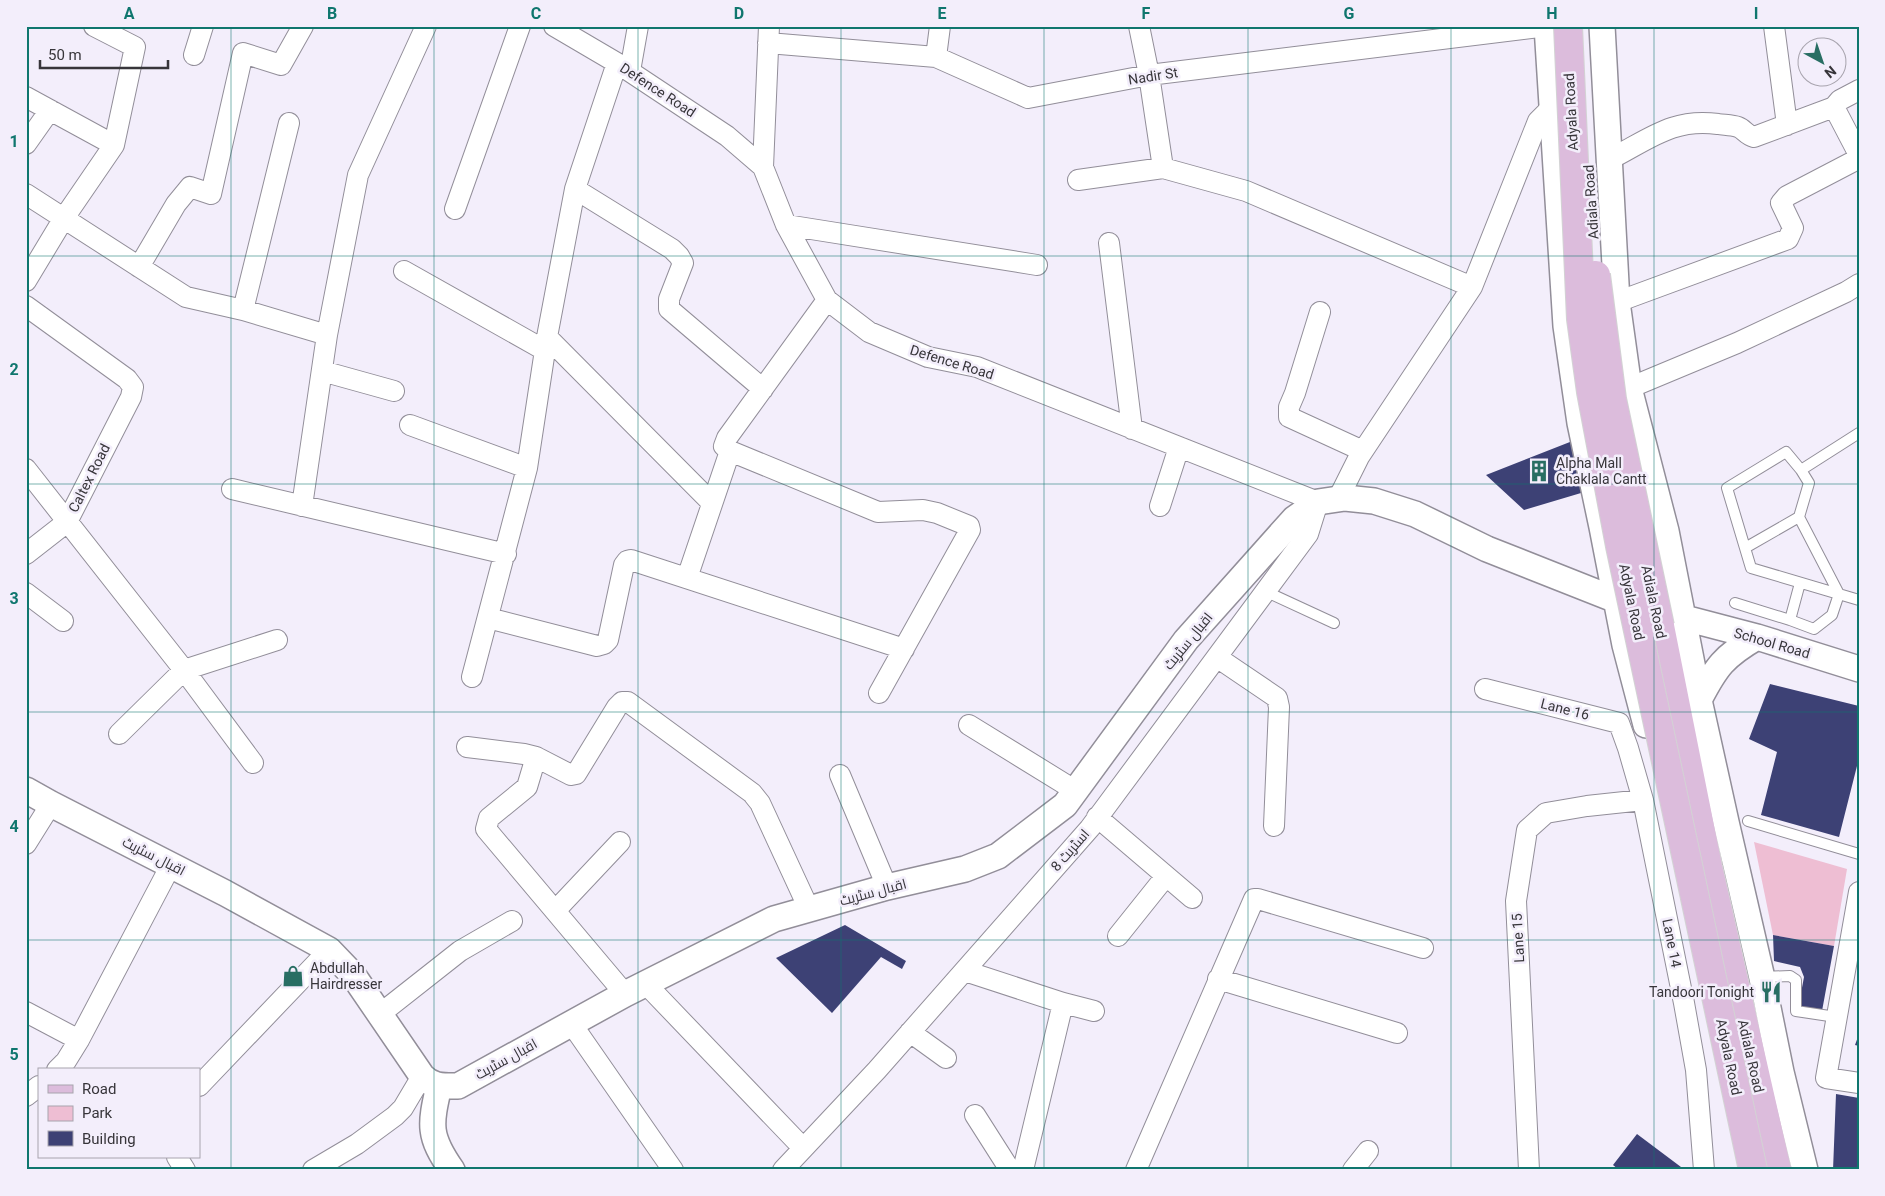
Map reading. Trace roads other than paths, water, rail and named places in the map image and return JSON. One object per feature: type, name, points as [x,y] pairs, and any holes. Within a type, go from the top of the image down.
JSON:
[{"type":"main road","name":"Adyala Road","points":[[1568,26],[1581,319],[1592,392],[1620,546],[1753,1170]]},
{"type":"main road","name":"Adiala Road","points":[[1586,26],[1588,174],[1596,279],[1612,399],[1708,867],[1777,1170]]},
{"type":"street","points":[[26,281],[64,218],[114,144],[135,47],[94,26]]},
{"type":"street","points":[[194,55],[203,26]]},
{"type":"street","points":[[139,267],[176,204],[190,187],[211,194],[243,53],[281,64],[303,26]]},
{"type":"street","points":[[302,506],[327,335],[358,175],[426,26]]},
{"type":"street","points":[[455,209],[520,26]]},
{"type":"street","name":"Defence Road","points":[[554,26],[624,67],[727,136],[762,167],[786,225],[827,300],[869,332],[928,357],[978,367],[1179,447],[1328,501]]},
{"type":"street","points":[[472,677],[528,468],[547,344],[575,189],[624,67],[638,26]]},
{"type":"street","points":[[936,57],[940,26]]},
{"type":"street","points":[[1140,26],[1163,168]]},
{"type":"street","points":[[1547,26],[1566,326],[1580,423],[1624,645],[1653,753],[1744,1170]]},
{"type":"street","name":"Nadir St","points":[[769,35],[936,57],[1028,98],[1149,75],[1547,26]]},
{"type":"street","points":[[1602,26],[1617,302],[1629,388],[1666,531],[1699,700],[1762,978],[1781,1072],[1805,1170]]},
{"type":"street","points":[[1774,26],[1787,124]]},
{"type":"street","points":[[762,167],[769,35]]},
{"type":"street","points":[[1609,156],[1616,156],[1669,128],[1682,124],[1706,123],[1739,128],[1745,134],[1754,137],[1834,107],[1840,100],[1859,90]]},
{"type":"street","points":[[26,97],[114,144]]},
{"type":"street","points":[[1617,302],[1788,239],[1793,228],[1781,204],[1787,196],[1856,160],[1857,151],[1834,107]]},
{"type":"street","name":"اسٹریٹ 8","points":[[783,1170],[965,971],[1097,817],[1267,592],[1308,534],[1328,501],[1472,287],[1538,121],[1551,108]]},
{"type":"street","points":[[26,144],[50,110]]},
{"type":"street","points":[[243,310],[288,123]]},
{"type":"street","points":[[1078,180],[1163,168],[1246,190],[1472,287]]},
{"type":"street","points":[[575,189],[672,249],[679,256],[683,263],[669,299],[669,309],[763,389]]},
{"type":"street","points":[[26,194],[186,297],[243,310],[327,335]]},
{"type":"street","points":[[786,225],[1036,265]]},
{"type":"street","points":[[1109,243],[1132,429]]},
{"type":"street","points":[[404,271],[547,344],[712,503]]},
{"type":"street","points":[[1629,388],[1736,343],[1846,292],[1859,284]]},
{"type":"street","points":[[827,300],[727,438],[724,446],[730,451],[878,512],[923,510],[937,513],[969,526],[970,530],[879,693]]},
{"type":"street","name":"Caltex Road","points":[[26,306],[127,379],[133,387],[131,397],[67,522],[26,554]]},
{"type":"street","points":[[1320,312],[1289,407],[1289,417],[1363,451]]},
{"type":"street","points":[[322,371],[394,391]]},
{"type":"street","points":[[410,425],[528,468]]},
{"type":"street","points":[[1160,506],[1179,447]]},
{"type":"street","points":[[687,578],[730,451]]},
{"type":"street","points":[[26,469],[184,670],[253,762]]},
{"type":"street","points":[[232,489],[506,554]]},
{"type":"street","points":[[1328,501],[1345,498],[1374,501],[1415,514],[1487,549],[1616,600],[1684,619]]},
{"type":"street","name":"اقبال سٹریٹ","points":[[26,790],[329,950],[353,975],[430,1081],[458,1086],[635,988],[774,920],[887,887],[965,869],[998,856],[1065,806],[1186,640],[1294,519],[1328,501]]},
{"type":"street","points":[[488,618],[597,646],[604,644],[608,640],[624,565],[627,561],[631,560],[904,649]]},
{"type":"street","points":[[26,593],[64,622]]},
{"type":"street","name":"School Road","points":[[1684,619],[1756,638],[1859,669]]},
{"type":"street","points":[[1699,700],[1712,674],[1723,661],[1735,650],[1756,638]]},
{"type":"street","points":[[119,734],[184,670],[277,640]]},
{"type":"street","points":[[1218,658],[1277,698],[1279,707],[1274,826]]},
{"type":"street","name":"Lane 16","points":[[1486,689],[1619,723],[1628,748]]},
{"type":"street","points":[[466,747],[524,754],[536,757],[572,775],[576,774],[617,707],[622,702],[628,702],[752,793],[760,803],[809,909]]},
{"type":"street","points":[[969,724],[1076,791]]},
{"type":"street","name":"Lane 14","points":[[1628,748],[1643,800],[1684,1003],[1696,1070],[1704,1170]]},
{"type":"street","points":[[536,757],[527,787],[489,818],[486,829],[555,911],[803,1148]]},
{"type":"street","points":[[840,775],[887,887]]},
{"type":"street","name":"Lane 15","points":[[1528,1170],[1516,901],[1527,830],[1546,813],[1643,800]]},
{"type":"street","points":[[26,844],[50,804]]},
{"type":"street","points":[[1097,817],[1192,898]]},
{"type":"street","points":[[555,911],[620,842]]},
{"type":"street","points":[[58,1068],[66,1061],[79,1040],[171,865]]},
{"type":"street","points":[[1118,936],[1166,876]]},
{"type":"street","points":[[1859,892],[1855,931],[1836,1017],[1826,1078],[1859,1083]]},
{"type":"street","points":[[1136,1170],[1254,899],[1423,948]]},
{"type":"street","points":[[380,1014],[460,951],[512,921]]},
{"type":"street","points":[[200,1085],[329,950]]},
{"type":"street","points":[[965,971],[1063,1003],[1094,1011]]},
{"type":"street","points":[[1218,979],[1397,1033]]},
{"type":"street","points":[[1023,1170],[1063,1003]]},
{"type":"street","points":[[26,1012],[79,1040]]},
{"type":"street","points":[[571,1023],[673,1170]]},
{"type":"street","points":[[910,1032],[946,1058]]},
{"type":"street","points":[[312,1170],[357,1144],[395,1116],[430,1081]]},
{"type":"street","points":[[430,1081],[433,1134],[442,1155],[452,1170]]},
{"type":"street","points":[[26,1096],[38,1087]]},
{"type":"street","points":[[975,1115],[1010,1170]]},
{"type":"street","points":[[1353,1170],[1368,1151]]},
{"type":"street","points":[[179,1158],[185,1170]]},
{"type":"lane","points":[[1801,470],[1859,433]]},
{"type":"lane","points":[[1735,603],[1814,628],[1832,615],[1839,594],[1799,517],[1809,482],[1786,452],[1727,488],[1751,568],[1800,582],[1839,594],[1859,600]]},
{"type":"lane","points":[[1745,548],[1799,517]]},
{"type":"lane","points":[[1790,620],[1800,582]]},
{"type":"lane","points":[[1267,592],[1334,623]]},
{"type":"lane","points":[[1748,821],[1859,854]]},
{"type":"lane","points":[[1762,978],[1790,976],[1796,980],[1796,1011],[1836,1017]]},
{"type":"place","name":"Alpha Mall Chaklala Cantt","points":[[1539,471]]},
{"type":"place","name":"Abdullah Hairdresser","points":[[293,976]]},
{"type":"place","name":"Tandoori Tonight","points":[[1771,992]]}]
